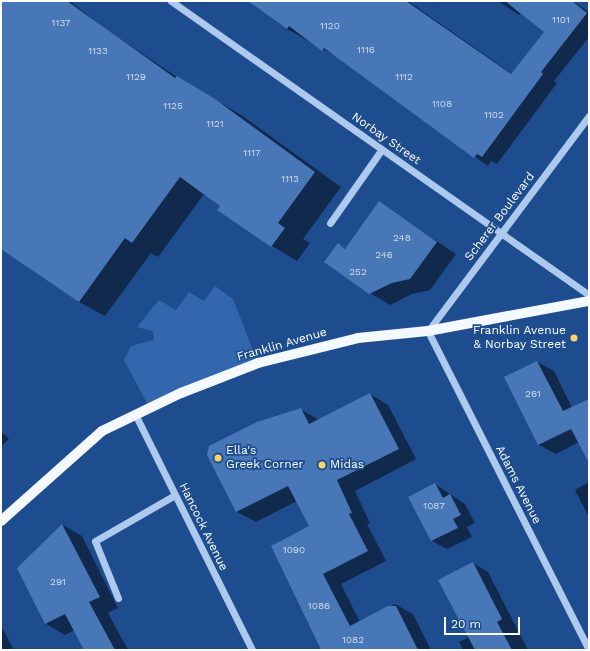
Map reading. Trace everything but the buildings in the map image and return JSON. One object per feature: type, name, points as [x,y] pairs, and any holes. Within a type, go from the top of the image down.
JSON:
[{"type":"main road","name":"Franklin Avenue","points":[[1,521],[102,431],[181,392],[258,363],[358,338],[428,331],[589,301]]},
{"type":"street","name":"Norbay Street","points":[[171,1],[503,233],[589,295]]},
{"type":"street","name":"Scherer Boulevard","points":[[428,331],[503,233],[589,116]]},
{"type":"street","points":[[330,223],[382,149]]},
{"type":"street","name":"Adams Avenue","points":[[428,331],[589,650]]},
{"type":"street","name":"Hancock Avenue","points":[[135,414],[252,650]]},
{"type":"street","points":[[118,598],[96,540],[174,494]]},
{"type":"shaded area","points":[[215,286],[233,299],[258,363],[149,407],[124,360],[131,346],[154,340],[153,331],[137,327],[159,300],[176,310],[189,292],[204,301]]},
{"type":"place","name":"Franklin Avenue & Norbay Street","points":[[574,338]]},
{"type":"place","name":"Ella's Greek Corner","points":[[218,458]]},
{"type":"place","name":"Midas","points":[[322,465]]}]
